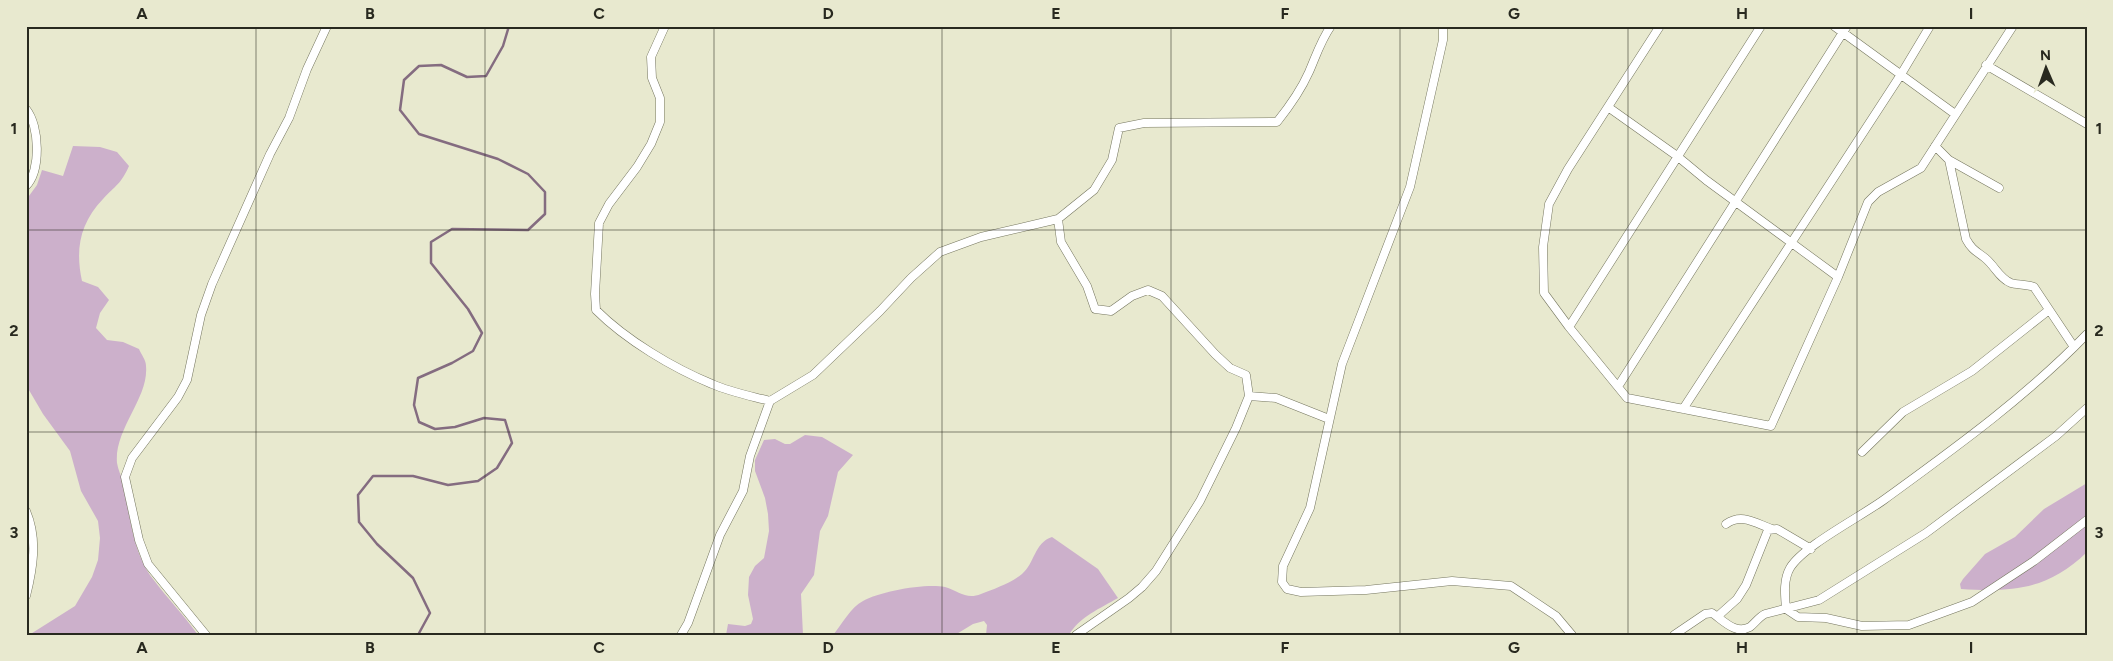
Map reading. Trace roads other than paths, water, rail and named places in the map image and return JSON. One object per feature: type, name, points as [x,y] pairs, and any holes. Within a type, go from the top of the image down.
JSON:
[{"type":"street","points":[[206,635],[148,564],[139,540],[125,477],[132,458],[178,397],[187,380],[201,315],[212,284],[251,195],[288,118],[307,69],[327,26]]},
{"type":"street","points":[[665,26],[651,57],[652,78],[660,98],[660,122],[651,144],[637,167],[609,204],[599,223],[595,294],[596,310],[622,332],[674,365],[712,384],[770,401]]},
{"type":"street","points":[[682,635],[720,535],[744,490],[750,456],[770,401],[813,375],[940,252],[980,237],[1058,219],[1094,190],[1112,160],[1119,128],[1144,123],[1277,122],[1286,112],[1308,74],[1323,37],[1331,26]]},
{"type":"street","points":[[1443,26],[1443,40],[1410,187],[1342,364],[1310,508],[1283,566],[1282,582],[1287,589],[1301,592],[1366,590],[1452,581],[1511,586],[1556,616],[1572,635]]},
{"type":"street","points":[[1660,26],[1568,169],[1549,204],[1544,247],[1544,292],[1569,326],[1628,398],[1771,426],[1838,277],[1868,202],[1878,192],[1920,168],[2013,26]]},
{"type":"street","points":[[1569,326],[1761,26]]},
{"type":"street","points":[[1834,26],[1845,29],[1900,76],[1955,114]]},
{"type":"street","points":[[1683,410],[1900,76],[1930,26]]},
{"type":"street","points":[[1618,385],[1845,29]]},
{"type":"street","points":[[1986,65],[2087,124]]},
{"type":"street","points":[[1608,107],[1677,156],[1706,180],[1792,241],[1838,277]]},
{"type":"street","points":[[26,110],[32,116],[36,132],[32,180],[26,186]]},
{"type":"street","points":[[1935,146],[1949,160],[1999,188]]},
{"type":"street","points":[[1949,160],[1966,239],[1972,250],[1986,258],[2003,278],[2013,284],[2024,283],[2034,287],[2074,347]]},
{"type":"street","points":[[1058,219],[1061,242],[1087,286],[1095,309],[1111,311],[1132,296],[1148,290],[1162,296],[1215,354],[1230,368],[1246,375],[1249,396],[1236,428],[1200,502],[1156,571],[1129,598],[1076,635]]},
{"type":"street","points":[[1862,452],[1903,412],[1972,371],[2049,310]]},
{"type":"street","points":[[1786,609],[1785,588],[1790,569],[1801,555],[1883,501],[1962,442],[2033,387],[2087,334]]},
{"type":"street","points":[[1249,396],[1276,398],[1329,419]]},
{"type":"street","points":[[1674,635],[1705,614],[1712,613],[1736,630],[1742,630],[1751,626],[1758,618],[1765,614],[1818,600],[1926,533],[2056,436],[2087,408]]},
{"type":"street","points":[[26,511],[30,519],[34,553],[26,596]]},
{"type":"street","points":[[1726,524],[1733,519],[1740,518],[1777,529],[1811,549]]},
{"type":"street","points":[[1786,609],[1798,617],[1826,618],[1862,626],[1909,625],[1972,602],[2034,561],[2087,520]]},
{"type":"street","points":[[1718,616],[1737,599],[1746,585],[1766,534],[1772,529]]},
{"type":"waterway","points":[[418,635],[430,613],[413,578],[377,544],[359,522],[358,495],[373,476],[413,476],[448,485],[478,481],[497,468],[512,443],[505,420],[484,418],[455,427],[435,429],[419,422],[414,405],[418,378],[452,363],[473,351],[482,333],[468,309],[431,263],[431,242],[452,229],[528,230],[545,214],[545,192],[528,174],[498,159],[419,134],[400,110],[404,80],[419,66],[441,65],[467,77],[486,76],[503,46],[509,26]]}]
